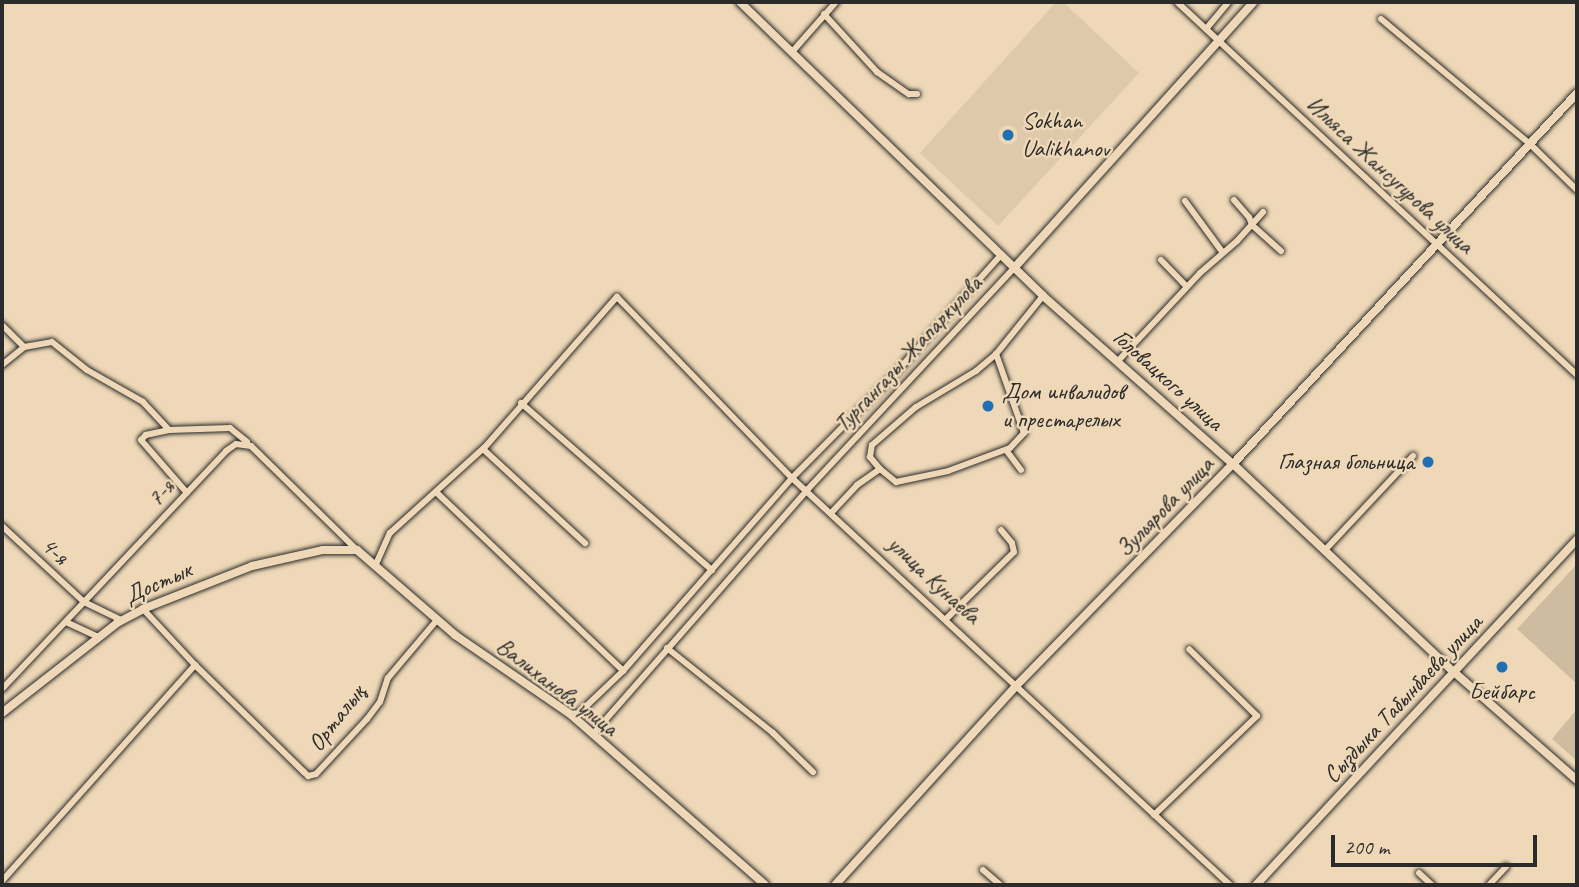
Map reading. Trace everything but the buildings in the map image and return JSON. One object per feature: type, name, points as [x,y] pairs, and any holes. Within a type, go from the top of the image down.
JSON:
[{"type":"street","name":"Головацкого улица","points":[[740,2],[1043,296],[1233,464],[1454,672],[1577,780]]},
{"type":"street","points":[[792,52],[836,2]]},
{"type":"street","name":"Ильяса Жансугурова улица","points":[[1177,2],[1577,375]]},
{"type":"street","points":[[1206,29],[1229,2]]},
{"type":"street","name":"Тургангазы Жапаркулова","points":[[593,734],[808,489],[1016,267],[1254,2]]},
{"type":"street","points":[[824,15],[877,72],[909,93],[917,94]]},
{"type":"street","points":[[1381,19],[1530,145],[1577,190]]},
{"type":"street","name":"Зульярова улица","points":[[835,885],[1017,685],[1233,464],[1577,93]]},
{"type":"street","points":[[1234,200],[1249,217],[1252,225],[1281,251]]},
{"type":"street","points":[[1185,201],[1223,253]]},
{"type":"street","points":[[1118,361],[1187,287],[1263,212]]},
{"type":"street","name":"Тургангазы Жапаркулова","points":[[570,714],[579,713],[623,671],[792,478],[891,377],[1002,254]]},
{"type":"street","points":[[1161,260],[1187,287]]},
{"type":"street","points":[[996,354],[1024,433],[1006,450],[948,471],[896,482],[880,469],[870,457],[872,445],[939,391],[976,371],[996,354],[1043,296]]},
{"type":"street","name":"улица Кунаева","points":[[521,403],[603,317],[617,297],[792,478],[808,489],[1230,885]]},
{"type":"street","points":[[2,325],[24,347]]},
{"type":"street","points":[[2,365],[24,347],[51,342],[87,370],[143,402],[169,430]]},
{"type":"street","points":[[376,564],[390,533],[483,449],[521,403],[712,570]]},
{"type":"street","points":[[187,493],[141,440],[146,435],[169,430],[230,428],[358,550]]},
{"type":"street","name":"7-я","points":[[2,689],[226,451],[236,444],[251,446]]},
{"type":"street","points":[[483,449],[586,543]]},
{"type":"street","points":[[1006,450],[1021,470]]},
{"type":"street","points":[[1325,550],[1413,456]]},
{"type":"street","points":[[832,512],[857,485],[880,469]]},
{"type":"street","points":[[436,492],[623,671]]},
{"type":"street","name":"4-я","points":[[2,526],[84,602],[121,620]]},
{"type":"street","points":[[946,618],[1014,552],[1012,543],[1001,530]]},
{"type":"street","name":"Сыздыка Табынбаева улица","points":[[1256,885],[1577,539]]},
{"type":"street","name":"Достык","points":[[2,713],[98,637],[142,609],[252,566],[323,550],[358,550]]},
{"type":"street","name":"Валиханова улица","points":[[358,550],[437,620],[497,666],[570,714],[765,885]]},
{"type":"street","points":[[2,881],[195,664],[142,609]]},
{"type":"street","name":"Орталық","points":[[195,664],[308,776],[316,775],[373,711],[380,702],[388,678],[437,620]]},
{"type":"street","points":[[66,622],[98,637]]},
{"type":"street","points":[[667,648],[773,733],[813,772]]},
{"type":"street","points":[[1154,815],[1256,716],[1189,649]]},
{"type":"street","points":[[1489,885],[1506,867]]},
{"type":"street","points":[[983,870],[1000,885]]},
{"type":"street","points":[[1419,873],[1432,885]]},
{"type":"shaded area","points":[[1056,2],[1063,2],[1139,73],[998,226],[920,153]]},
{"type":"shaded area","points":[[1577,564],[1577,684],[1517,629]]},
{"type":"shaded area","points":[[1577,709],[1577,761],[1552,739]]},
{"type":"place","name":"Sokhan Ualikhanov","points":[[1008,135]]},
{"type":"place","name":"Дом инвалидов и престарелых","points":[[988,406]]},
{"type":"place","name":"Глазная больница","points":[[1428,462]]},
{"type":"place","name":"Бейбарс","points":[[1502,667]]}]
